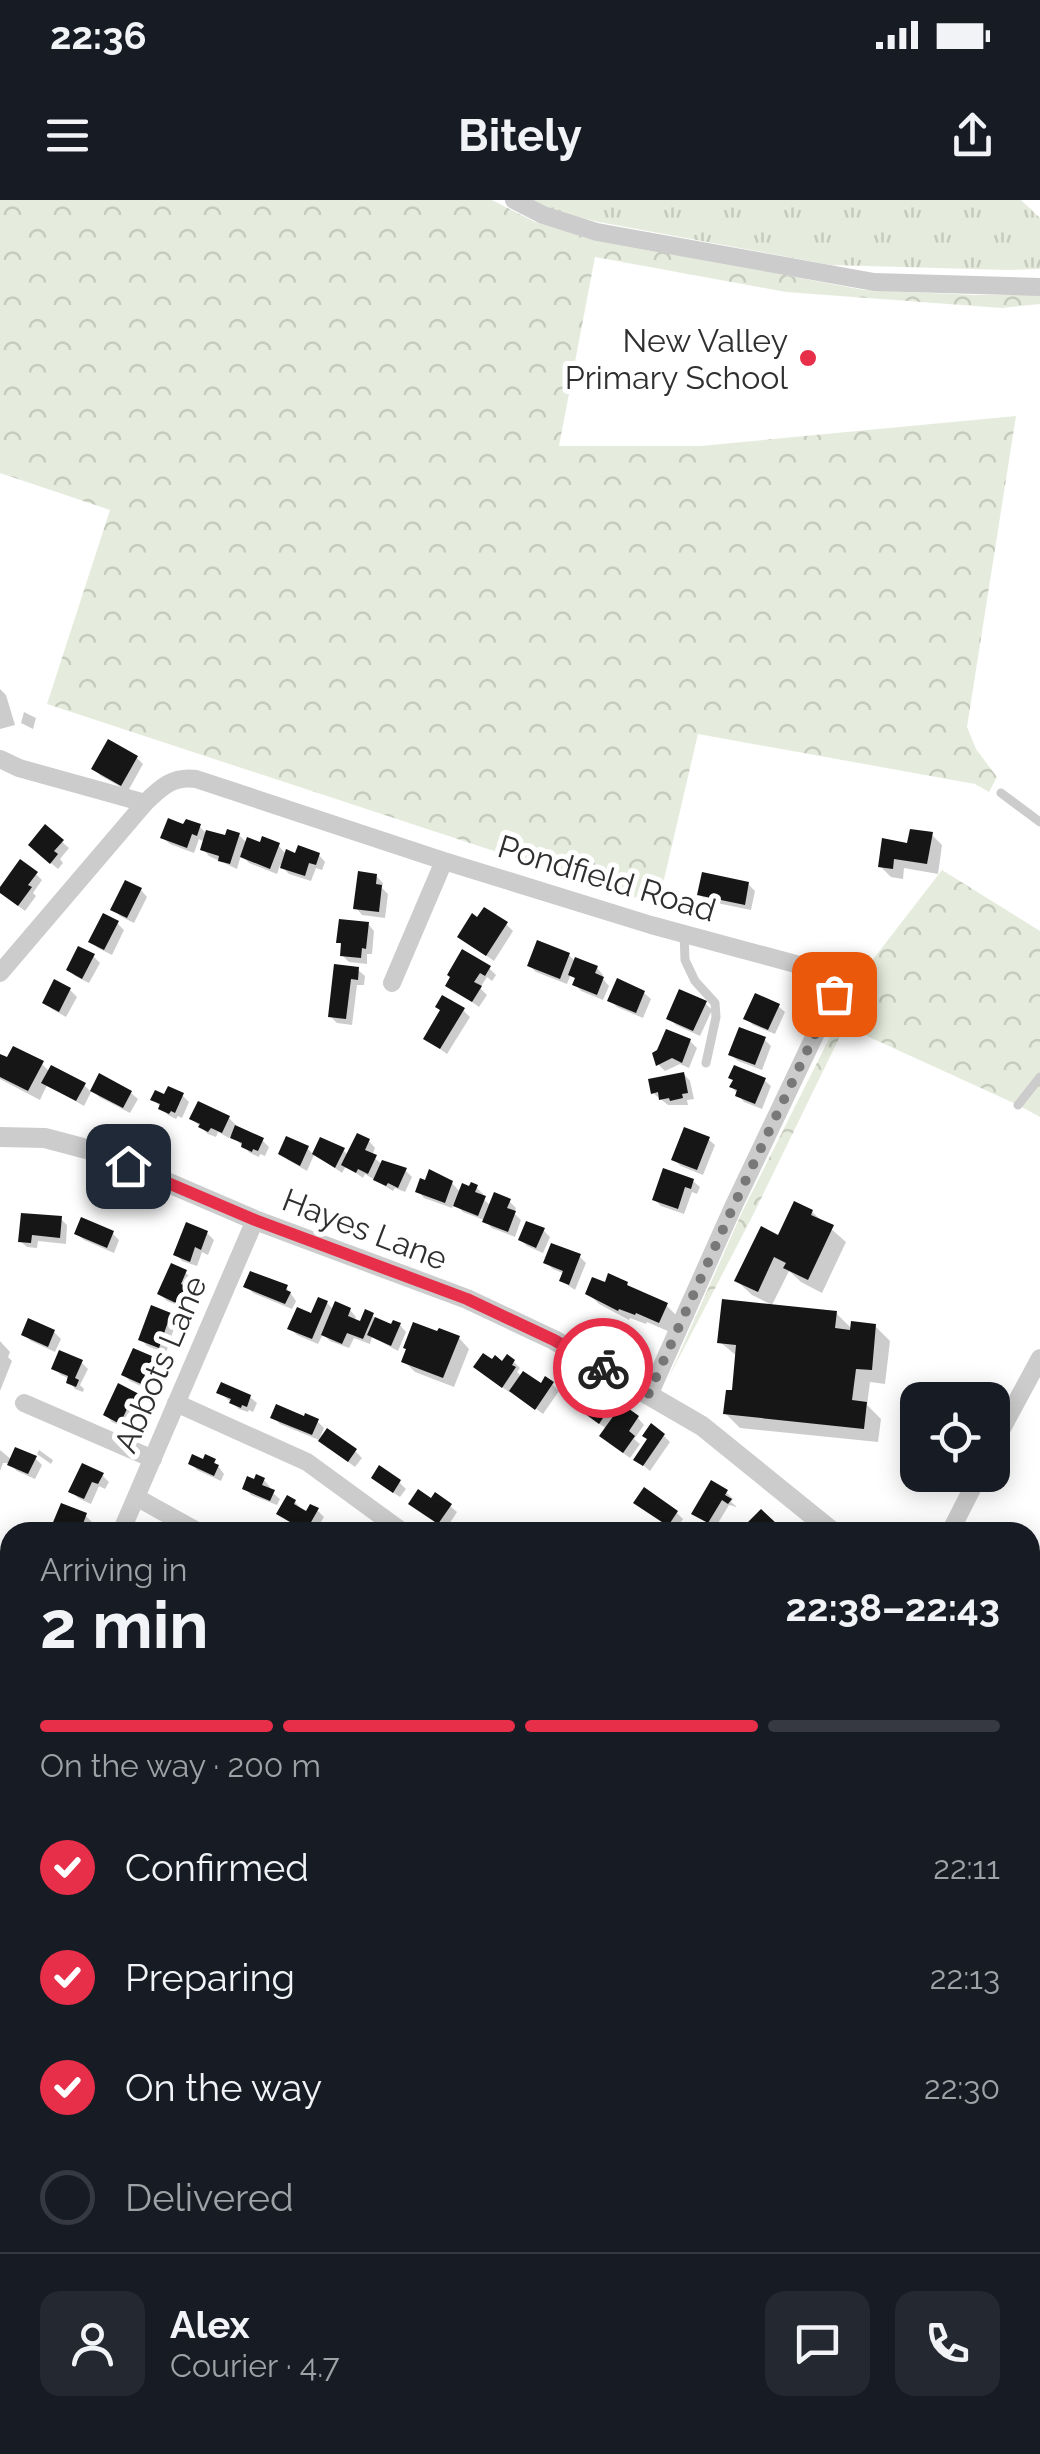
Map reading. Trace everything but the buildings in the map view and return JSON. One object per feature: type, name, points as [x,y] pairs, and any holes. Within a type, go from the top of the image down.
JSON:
[{"type":"street","points":[[514,200],[543,215],[597,232],[874,282],[1040,287]]},
{"type":"street","points":[[0,759],[19,768],[145,803]]},
{"type":"street","name":"Pondfield Road","points":[[0,973],[145,803],[161,787],[184,778],[684,934],[829,973],[836,984],[834,994],[648,1395]]},
{"type":"street","points":[[392,983],[444,861]]},
{"type":"street","name":"Hayes Lane","points":[[0,1137],[45,1138],[94,1151],[255,1220],[467,1299],[554,1340],[702,1426],[821,1522]]},
{"type":"street","name":"Abbots Lane","points":[[125,1522],[255,1220]]},
{"type":"street","points":[[1010,1414],[1040,1358]]},
{"type":"street","points":[[24,1403],[153,1459]]},
{"type":"street","points":[[176,1403],[307,1462],[389,1522]]},
{"type":"street","points":[[955,1522],[970,1492]]},
{"type":"street","points":[[136,1497],[181,1522]]},
{"type":"lane","points":[[1001,793],[1040,822]]},
{"type":"lane","points":[[684,934],[686,960],[694,981],[715,1003],[716,1017],[706,1063]]},
{"type":"lane","points":[[1018,1104],[1040,1077]]},
{"type":"green space","points":[[0,200],[492,200],[535,222],[593,239],[864,290],[1040,295],[1040,304],[1002,308],[786,292],[595,257],[559,446],[700,446],[1016,416],[967,727],[976,749],[997,777],[989,792],[975,784],[698,734],[658,905],[47,704],[110,510],[0,473]]},
{"type":"green space","points":[[532,200],[1021,200],[1040,218],[1040,269],[831,265],[599,222],[559,213]]},
{"type":"green space","points":[[942,870],[1040,931],[1040,1117],[845,1026],[668,1379],[743,1210],[849,999],[867,967]]},
{"type":"way so far","points":[[603,1368],[648,1395],[834,994]]},
{"type":"place","name":"New Valley Primary School","points":[[808,358]]},
{"type":"route","points":[[128,1166],[255,1220],[467,1299],[603,1368]]}]
